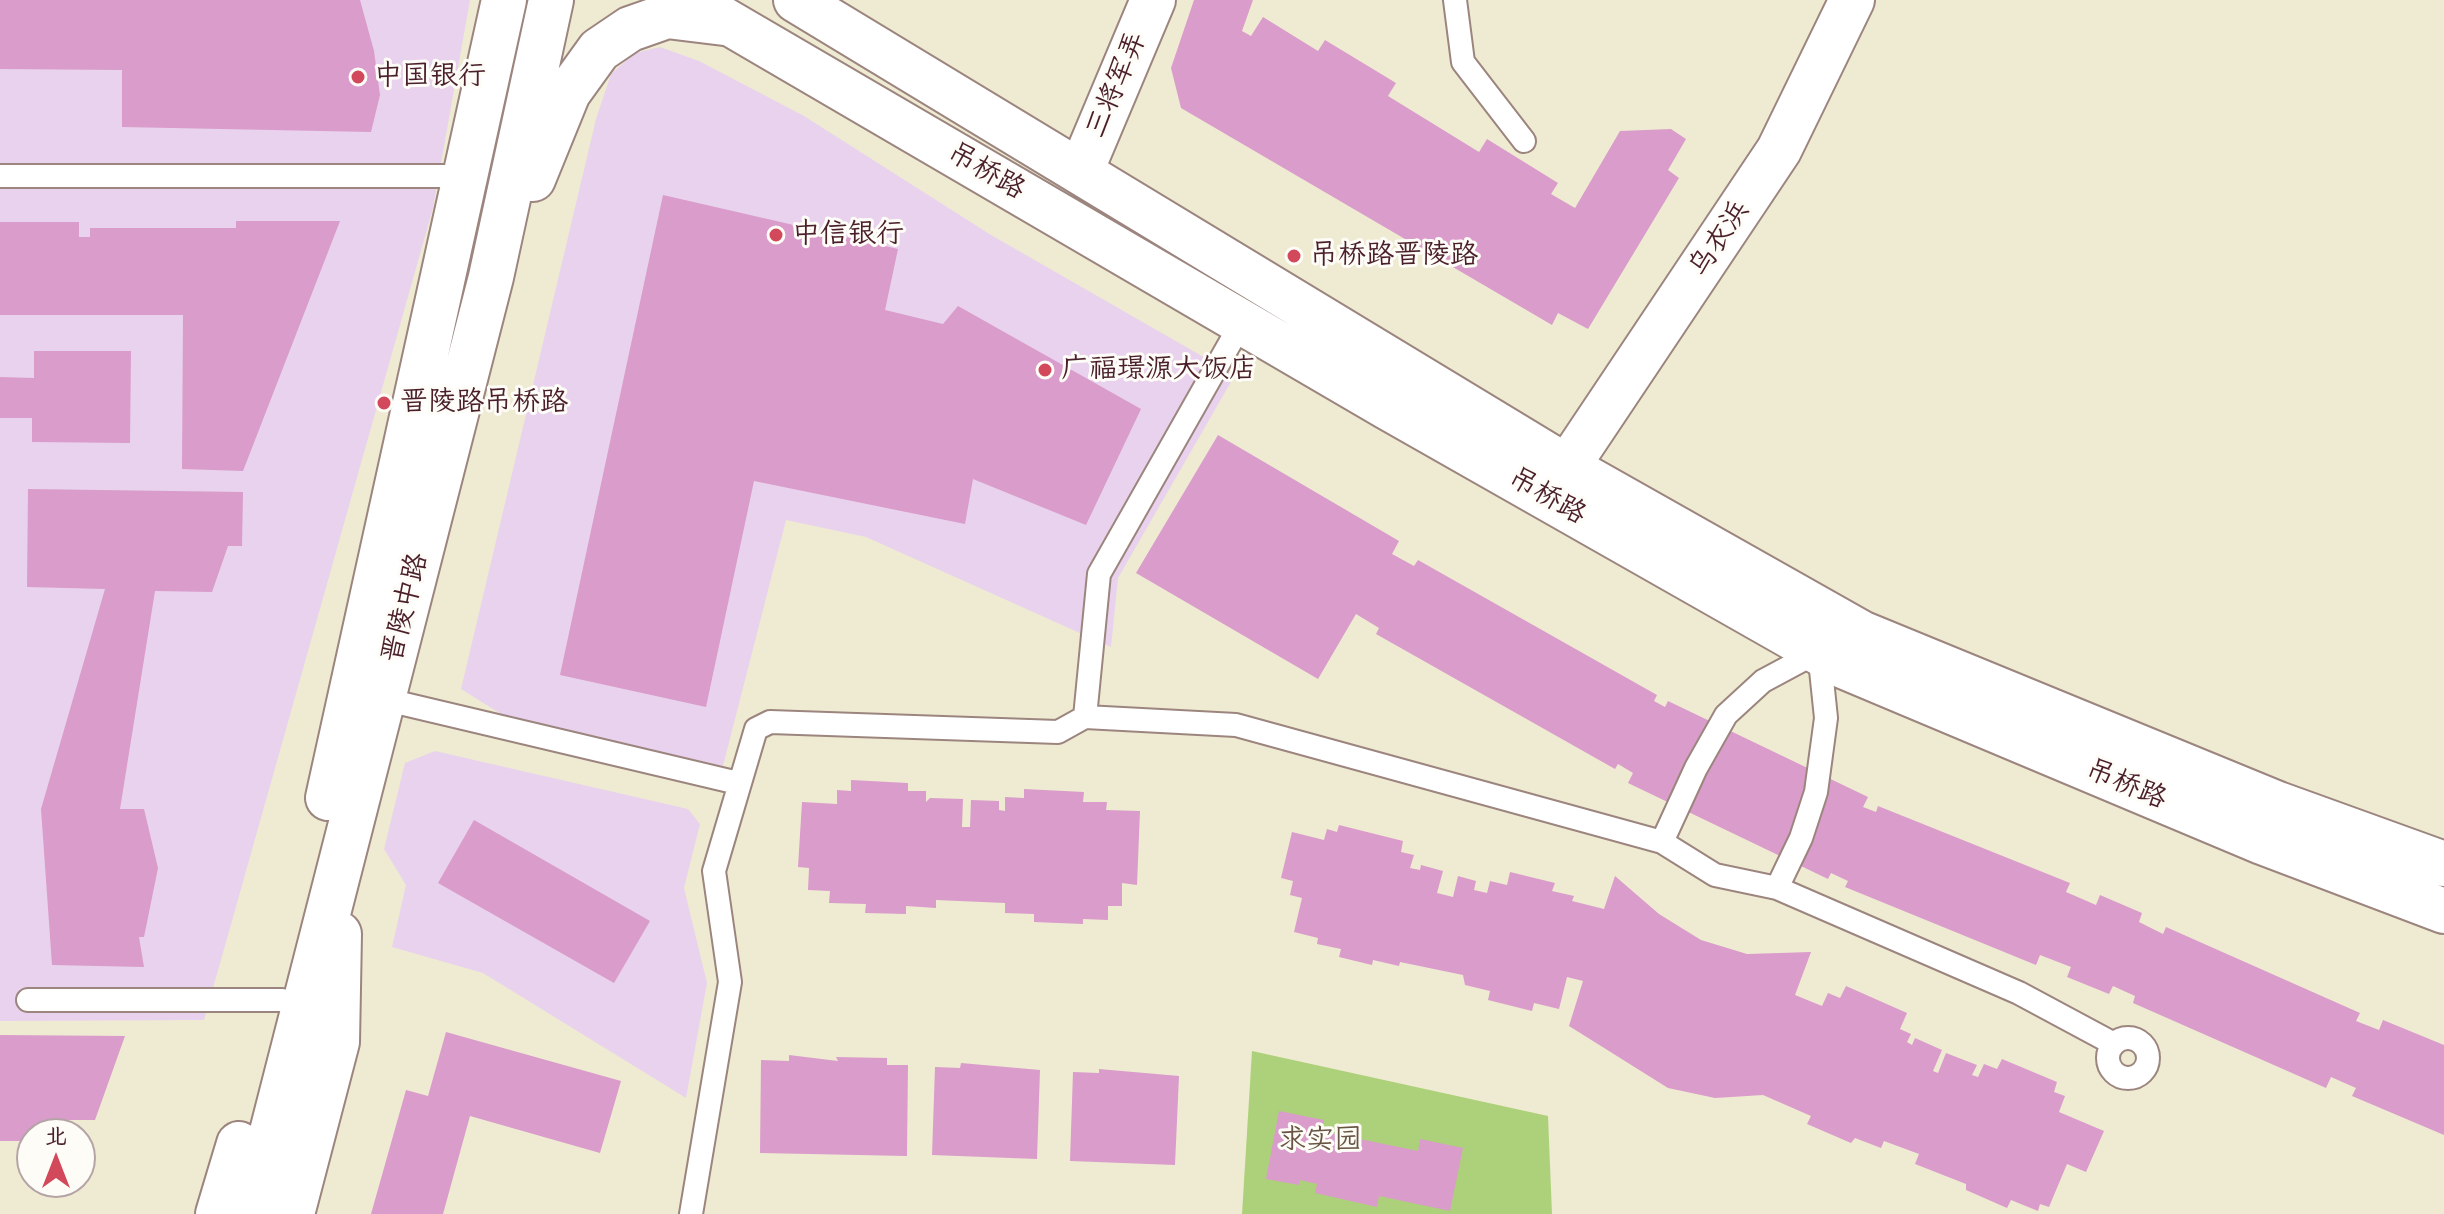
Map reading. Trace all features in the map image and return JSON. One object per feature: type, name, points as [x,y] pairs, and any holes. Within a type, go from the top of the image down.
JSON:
[{"type":"main road","name":"晋陵中路","points":[[218,1214],[282,1000],[468,176],[504,0]]},
{"type":"main road","name":"晋陵中路","points":[[251,1214],[491,277],[551,0]]},
{"type":"main road","name":"吊桥路","points":[[690,0],[1242,322],[1843,666],[2262,842],[2444,911]]},
{"type":"main road","name":"吊桥路","points":[[796,0],[1567,467],[1861,633],[2278,804],[2444,864]]},
{"type":"main road","name":"三将军弄","points":[[1081,171],[1153,0]]},
{"type":"main road","name":"乌衣浜","points":[[1567,467],[1779,150],[1852,0]]},
{"type":"main road","points":[[491,277],[568,93],[599,50],[630,29],[667,16],[731,24]]},
{"type":"main road","points":[[292,1214],[337,1042],[341,860]]},
{"type":"lane","points":[[1455,0],[1463,62],[1524,141]]},
{"type":"lane","points":[[0,176],[468,176]]},
{"type":"lane","points":[[1085,717],[1099,574],[1242,322]]},
{"type":"lane","points":[[1662,842],[1696,768],[1726,715],[1763,681],[1819,651],[1826,718],[1816,792],[1801,838],[1777,888]]},
{"type":"lane","points":[[383,699],[738,783]]},
{"type":"lane","points":[[691,1214],[730,982],[714,871],[756,729],[770,722],[1058,732],[1085,717],[1236,725],[1662,842],[1715,875],[1777,888],[2019,993],[2114,1044]]},
{"type":"lane","points":[[28,1000],[282,1000]]},
{"type":"shaded area","points":[[0,0],[470,0],[433,208],[204,1020],[0,1021]]},
{"type":"shaded area","points":[[660,47],[699,61],[804,116],[991,235],[1235,375],[1118,578],[1111,647],[866,537],[786,520],[723,766],[509,719],[461,689],[596,119],[611,74],[635,53]]},
{"type":"shaded area","points":[[435,751],[688,809],[700,824],[684,888],[707,983],[686,1098],[483,973],[392,947],[406,885],[384,849],[405,763]]},
{"type":"green space","name":"求实园","points":[[1252,1051],[1548,1116],[1552,1214],[1242,1214]]},
{"type":"building","points":[[0,0],[360,0],[374,51],[380,95],[371,132],[122,127],[122,70],[0,69]]},
{"type":"building","points":[[1194,0],[1253,0],[1242,31],[1251,36],[1263,17],[1318,51],[1325,40],[1396,83],[1388,96],[1479,152],[1487,139],[1558,183],[1551,194],[1575,208],[1620,131],[1671,129],[1686,139],[1668,170],[1679,178],[1588,329],[1558,313],[1552,325],[1181,108],[1171,68]]},
{"type":"building","points":[[663,195],[898,249],[885,310],[943,324],[958,306],[1141,409],[1086,525],[973,479],[965,524],[754,481],[706,707],[560,675]]},
{"type":"building","points":[[236,221],[340,221],[243,471],[182,469],[183,315],[0,315],[0,222],[79,222],[79,237],[90,237],[90,228],[236,228]]},
{"type":"building","points":[[34,351],[131,351],[130,443],[32,442],[32,418],[0,418],[0,377],[34,378]]},
{"type":"building","points":[[1218,435],[1399,541],[1392,554],[1414,566],[1418,560],[1657,695],[1654,701],[1665,707],[1668,701],[1868,797],[1863,807],[1876,812],[1878,806],[2070,883],[2066,892],[2096,905],[2100,895],[2142,913],[2139,922],[2163,934],[2166,927],[2360,1013],[2356,1021],[2379,1030],[2383,1020],[2444,1045],[2444,1135],[2352,1096],[2356,1088],[2331,1077],[2326,1088],[2133,1003],[2135,996],[2113,986],[2109,994],[2067,977],[2071,967],[2040,955],[2036,965],[1845,887],[1848,881],[1831,873],[1828,879],[1628,783],[1633,773],[1618,764],[1615,769],[1376,634],[1379,628],[1356,614],[1318,679],[1136,573]]},
{"type":"building","points":[[28,489],[243,492],[242,546],[228,546],[212,592],[155,591],[120,809],[144,809],[158,868],[144,937],[139,937],[144,967],[52,965],[41,809],[105,589],[27,587]]},
{"type":"building","points":[[851,780],[908,783],[908,791],[926,791],[926,802],[930,798],[963,799],[962,827],[970,827],[971,800],[999,801],[999,810],[1005,811],[1005,797],[1024,798],[1024,789],[1084,792],[1083,802],[1107,802],[1106,810],[1140,811],[1137,885],[1122,883],[1122,906],[1108,906],[1108,920],[1083,919],[1083,924],[1034,922],[1034,914],[1005,913],[1005,903],[936,900],[936,908],[906,906],[906,914],[865,913],[866,904],[829,903],[830,891],[808,890],[809,868],[798,867],[802,802],[837,804],[837,790],[851,791]]},
{"type":"building","points":[[474,820],[650,921],[614,983],[438,883]]},
{"type":"building","points":[[1339,825],[1403,841],[1401,852],[1414,855],[1410,868],[1420,870],[1421,865],[1443,871],[1437,893],[1453,897],[1458,876],[1476,881],[1474,890],[1487,893],[1490,881],[1507,885],[1510,872],[1555,883],[1552,891],[1574,896],[1572,901],[1604,909],[1615,876],[1659,914],[1701,940],[1747,954],[1811,952],[1795,995],[1822,1006],[1828,993],[1840,998],[1846,986],[1907,1013],[1900,1029],[1911,1034],[1907,1042],[1912,1045],[1915,1038],[1942,1050],[1933,1071],[1938,1073],[1946,1053],[1977,1065],[1972,1075],[1978,1077],[1984,1064],[1997,1069],[2002,1059],[2057,1082],[2054,1092],[2065,1096],[2059,1112],[2104,1131],[2086,1172],[2067,1164],[2049,1207],[2040,1204],[2038,1211],[2011,1200],[2007,1208],[1966,1190],[1966,1184],[1915,1164],[1919,1154],[1884,1141],[1881,1148],[1855,1138],[1851,1143],[1807,1124],[1811,1116],[1763,1095],[1715,1098],[1668,1088],[1569,1026],[1583,981],[1567,977],[1559,1009],[1534,1003],[1532,1011],[1488,1000],[1490,991],[1465,985],[1463,975],[1400,962],[1399,966],[1373,960],[1372,965],[1339,957],[1341,949],[1317,944],[1318,938],[1294,932],[1302,898],[1290,895],[1293,881],[1281,878],[1292,832],[1324,840],[1327,829],[1337,832]]},
{"type":"building","points":[[446,1032],[621,1081],[600,1153],[470,1116],[443,1214],[371,1214],[406,1090],[428,1096]]},
{"type":"building","points":[[0,1035],[125,1036],[96,1118],[16,1118],[16,1141],[0,1141]]},
{"type":"building","points":[[789,1055],[838,1061],[836,1057],[887,1058],[887,1065],[908,1065],[907,1156],[760,1153],[761,1060],[789,1061]]},
{"type":"building","points":[[961,1063],[1040,1070],[1037,1159],[932,1155],[935,1067],[960,1068]]},
{"type":"building","points":[[1099,1069],[1179,1076],[1175,1165],[1070,1161],[1073,1072],[1099,1073]]},
{"type":"building","points":[[1279,1111],[1324,1120],[1321,1131],[1418,1151],[1420,1139],[1463,1148],[1450,1211],[1379,1196],[1377,1207],[1315,1193],[1317,1184],[1300,1180],[1299,1185],[1266,1179]]},
{"type":"place","name":"中国银行","points":[[358,77]]},
{"type":"place","name":"中信银行","points":[[776,235]]},
{"type":"place","name":"吊桥路晋陵路","points":[[1294,256]]},
{"type":"place","name":"广福璟源大饭店","points":[[1045,370]]},
{"type":"place","name":"晋陵路吊桥路","points":[[384,403]]}]
